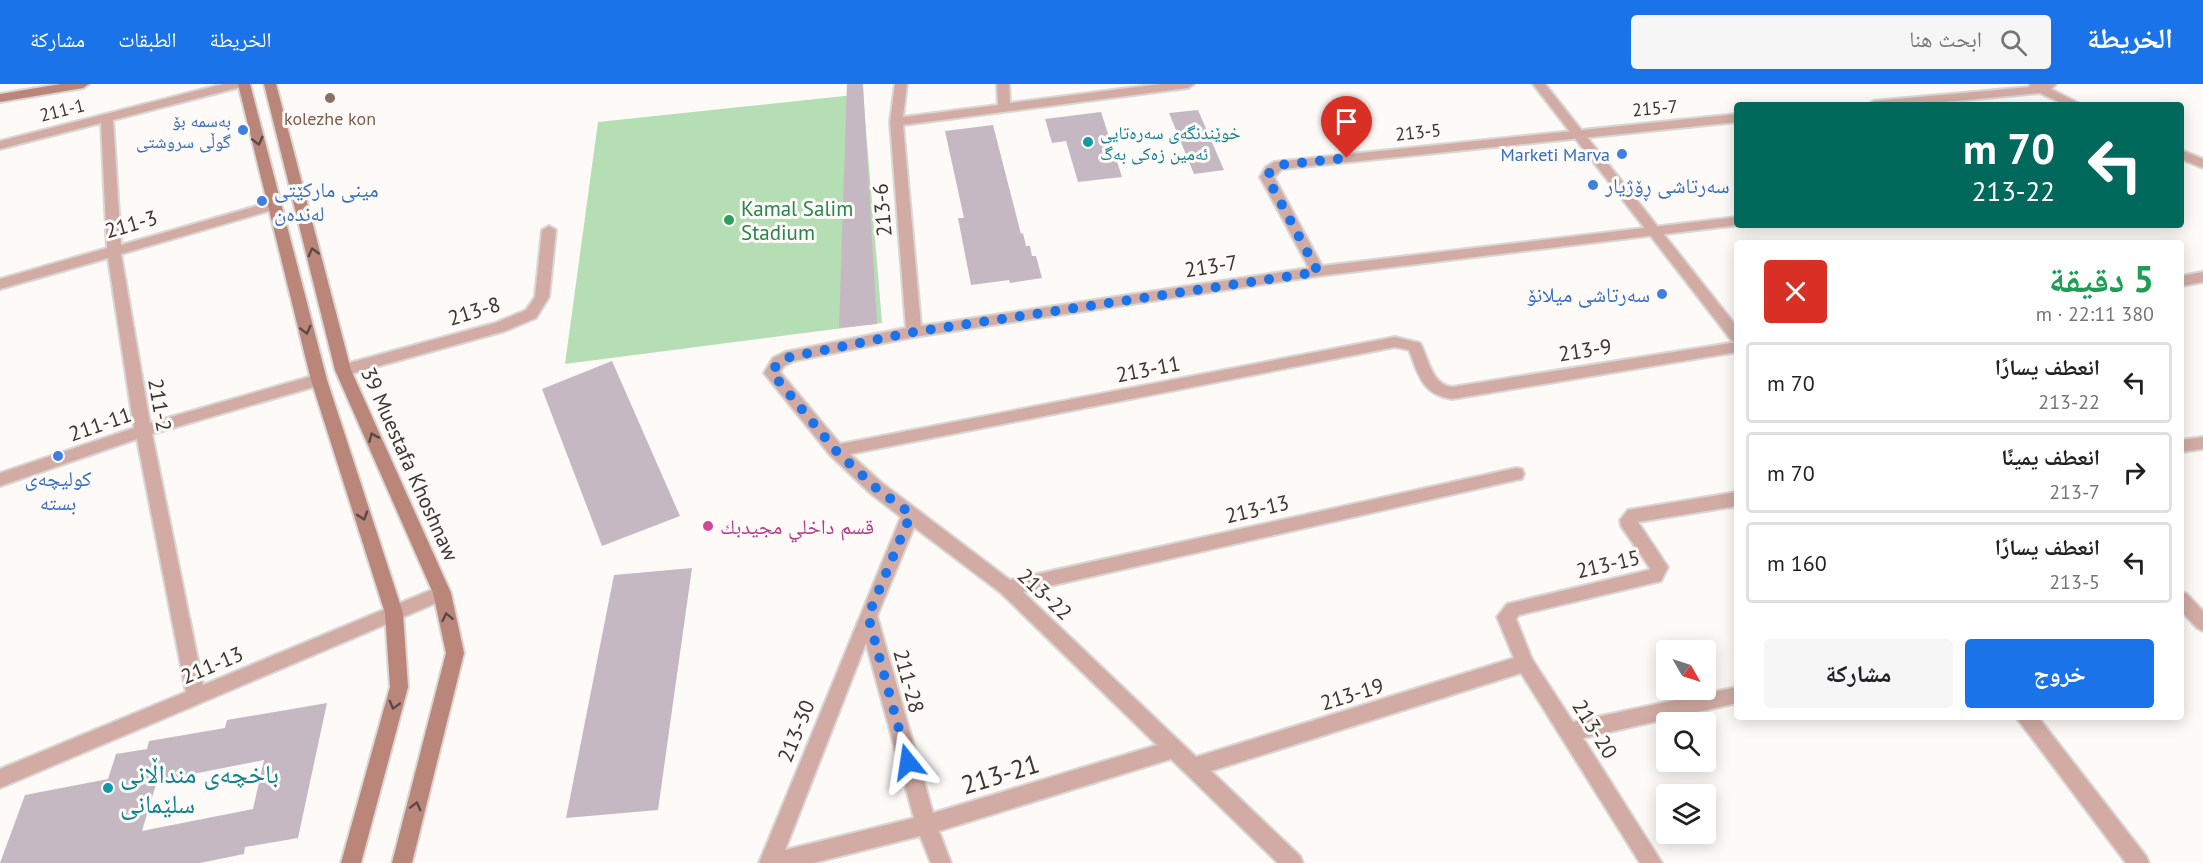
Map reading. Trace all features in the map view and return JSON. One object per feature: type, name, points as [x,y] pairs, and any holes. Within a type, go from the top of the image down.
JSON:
[{"type":"main road","points":[[0,98],[83,84]]},
{"type":"main road","points":[[244,84],[319,381],[394,613],[399,687],[351,863]]},
{"type":"main road","name":"39 Muestafa Khoshnaw","points":[[270,84],[344,370],[442,593],[455,653],[402,863]]},
{"type":"street","name":"211-1","points":[[0,145],[237,84]]},
{"type":"street","name":"213-6","points":[[901,84],[896,122],[914,332]]},
{"type":"street","points":[[1003,84],[1004,109]]},
{"type":"street","points":[[896,122],[1004,109],[1161,85],[1188,84]]},
{"type":"street","points":[[1539,84],[1734,333]]},
{"type":"street","points":[[1900,102],[2041,86],[2070,102]]},
{"type":"street","name":"211-2","points":[[107,117],[114,251],[143,431],[196,696]]},
{"type":"street","name":"215-7","points":[[1577,133],[1734,118]]},
{"type":"street","name":"213-5","points":[[1318,272],[1267,177],[1271,170],[1279,165],[1577,133]]},
{"type":"street","points":[[2184,155],[2201,162]]},
{"type":"street","points":[[2184,164],[2201,162]]},
{"type":"street","name":"211-3","points":[[0,284],[274,205]]},
{"type":"street","name":"213-7","points":[[778,362],[790,357],[914,332],[1318,272],[1734,221]]},
{"type":"street","name":"213-8","points":[[344,370],[500,327],[531,314],[542,297],[549,230]]},
{"type":"street","points":[[2184,281],[2203,278]]},
{"type":"street","name":"213-11","points":[[837,452],[1395,342],[1415,347],[1433,387],[1440,393]]},
{"type":"street","name":"213-9","points":[[1440,393],[1452,393],[1734,347]]},
{"type":"street","name":"213-22","points":[[778,362],[772,373],[837,452],[876,488],[1007,588],[1293,863]]},
{"type":"street","name":"211-11","points":[[0,480],[143,431],[319,381]]},
{"type":"street","points":[[2184,446],[2203,443]]},
{"type":"street","name":"213-13","points":[[1007,588],[1516,474]]},
{"type":"street","name":"213-15","points":[[1506,617],[1513,609],[1655,576],[1659,567],[1630,526],[1629,520],[1634,515],[1734,499]]},
{"type":"street","points":[[868,616],[911,514]]},
{"type":"street","name":"211-13","points":[[0,779],[442,593]]},
{"type":"street","points":[[2184,602],[2203,623]]},
{"type":"street","name":"211-28","points":[[868,616],[926,825],[941,863]]},
{"type":"street","name":"213-30","points":[[770,863],[868,616]]},
{"type":"street","name":"213-20","points":[[1506,617],[1525,663],[1652,863]]},
{"type":"street","name":"213-19","points":[[1193,767],[1525,663]]},
{"type":"street","points":[[1569,732],[1734,696]]},
{"type":"street","points":[[2028,720],[2139,863]]},
{"type":"street","name":"213-21","points":[[770,863],[926,825],[1174,749]]},
{"type":"green space","name":"Kamal Salim Stadium","points":[[863,94],[882,323],[565,364],[598,122]]},
{"type":"building","points":[[847,84],[863,84],[877,324],[839,328]]},
{"type":"building","points":[[1198,110],[1224,170],[1194,174],[1169,113]]},
{"type":"building","points":[[1101,112],[1122,177],[1078,182],[1066,141],[1052,143],[1045,119]]},
{"type":"building","points":[[993,125],[1021,234],[1023,233],[1026,246],[1030,246],[1032,256],[1036,256],[1042,278],[1010,283],[1009,280],[971,285],[958,218],[964,218],[945,131]]},
{"type":"building","points":[[612,361],[680,516],[602,546],[542,389]]},
{"type":"building","points":[[692,568],[658,810],[566,818],[614,575]]},
{"type":"building","name":"باخچەی منداڵانی سلێمانی","points":[[327,703],[298,838],[245,847],[244,854],[200,863],[0,863],[25,795],[108,779],[116,754],[147,749],[149,741],[225,728],[227,720]],"holes":[[[264,760],[253,809],[142,831],[157,781]]]},
{"type":"place","name":"kolezhe kon","points":[[330,98]]},
{"type":"place","name":"بە‌سمە‌ بۆ گوڵی سروشتی","points":[[243,130]]},
{"type":"place","name":"خوێندنگەی سەرەتایی ئەمین زەکی بەگ","points":[[1088,142]]},
{"type":"place","name":"Marketi Marva","points":[[1622,154]]},
{"type":"place","name":"سەرتاشی ڕۆژیار","points":[[1593,185]]},
{"type":"place","name":"مینی ماركێتی لە‌ندە‌ن","points":[[262,201]]},
{"type":"place","name":"Kamal Salim Stadium","points":[[729,220]]},
{"type":"place","name":"سەرتاشی میلانۆ","points":[[1662,294]]},
{"type":"place","name":"كولیچە‌ی بستە","points":[[58,456]]},
{"type":"place","name":"قسم داخلي مجيدبك","points":[[708,526]]},
{"type":"place","name":"باخچەی منداڵانی سلێمانی","points":[[108,788]]},
{"type":"route","points":[[908,762],[868,616],[911,514],[876,488],[837,452],[772,373],[778,362],[790,357],[914,332],[1318,272],[1267,177],[1271,170],[1279,165],[1347,158]]}]
